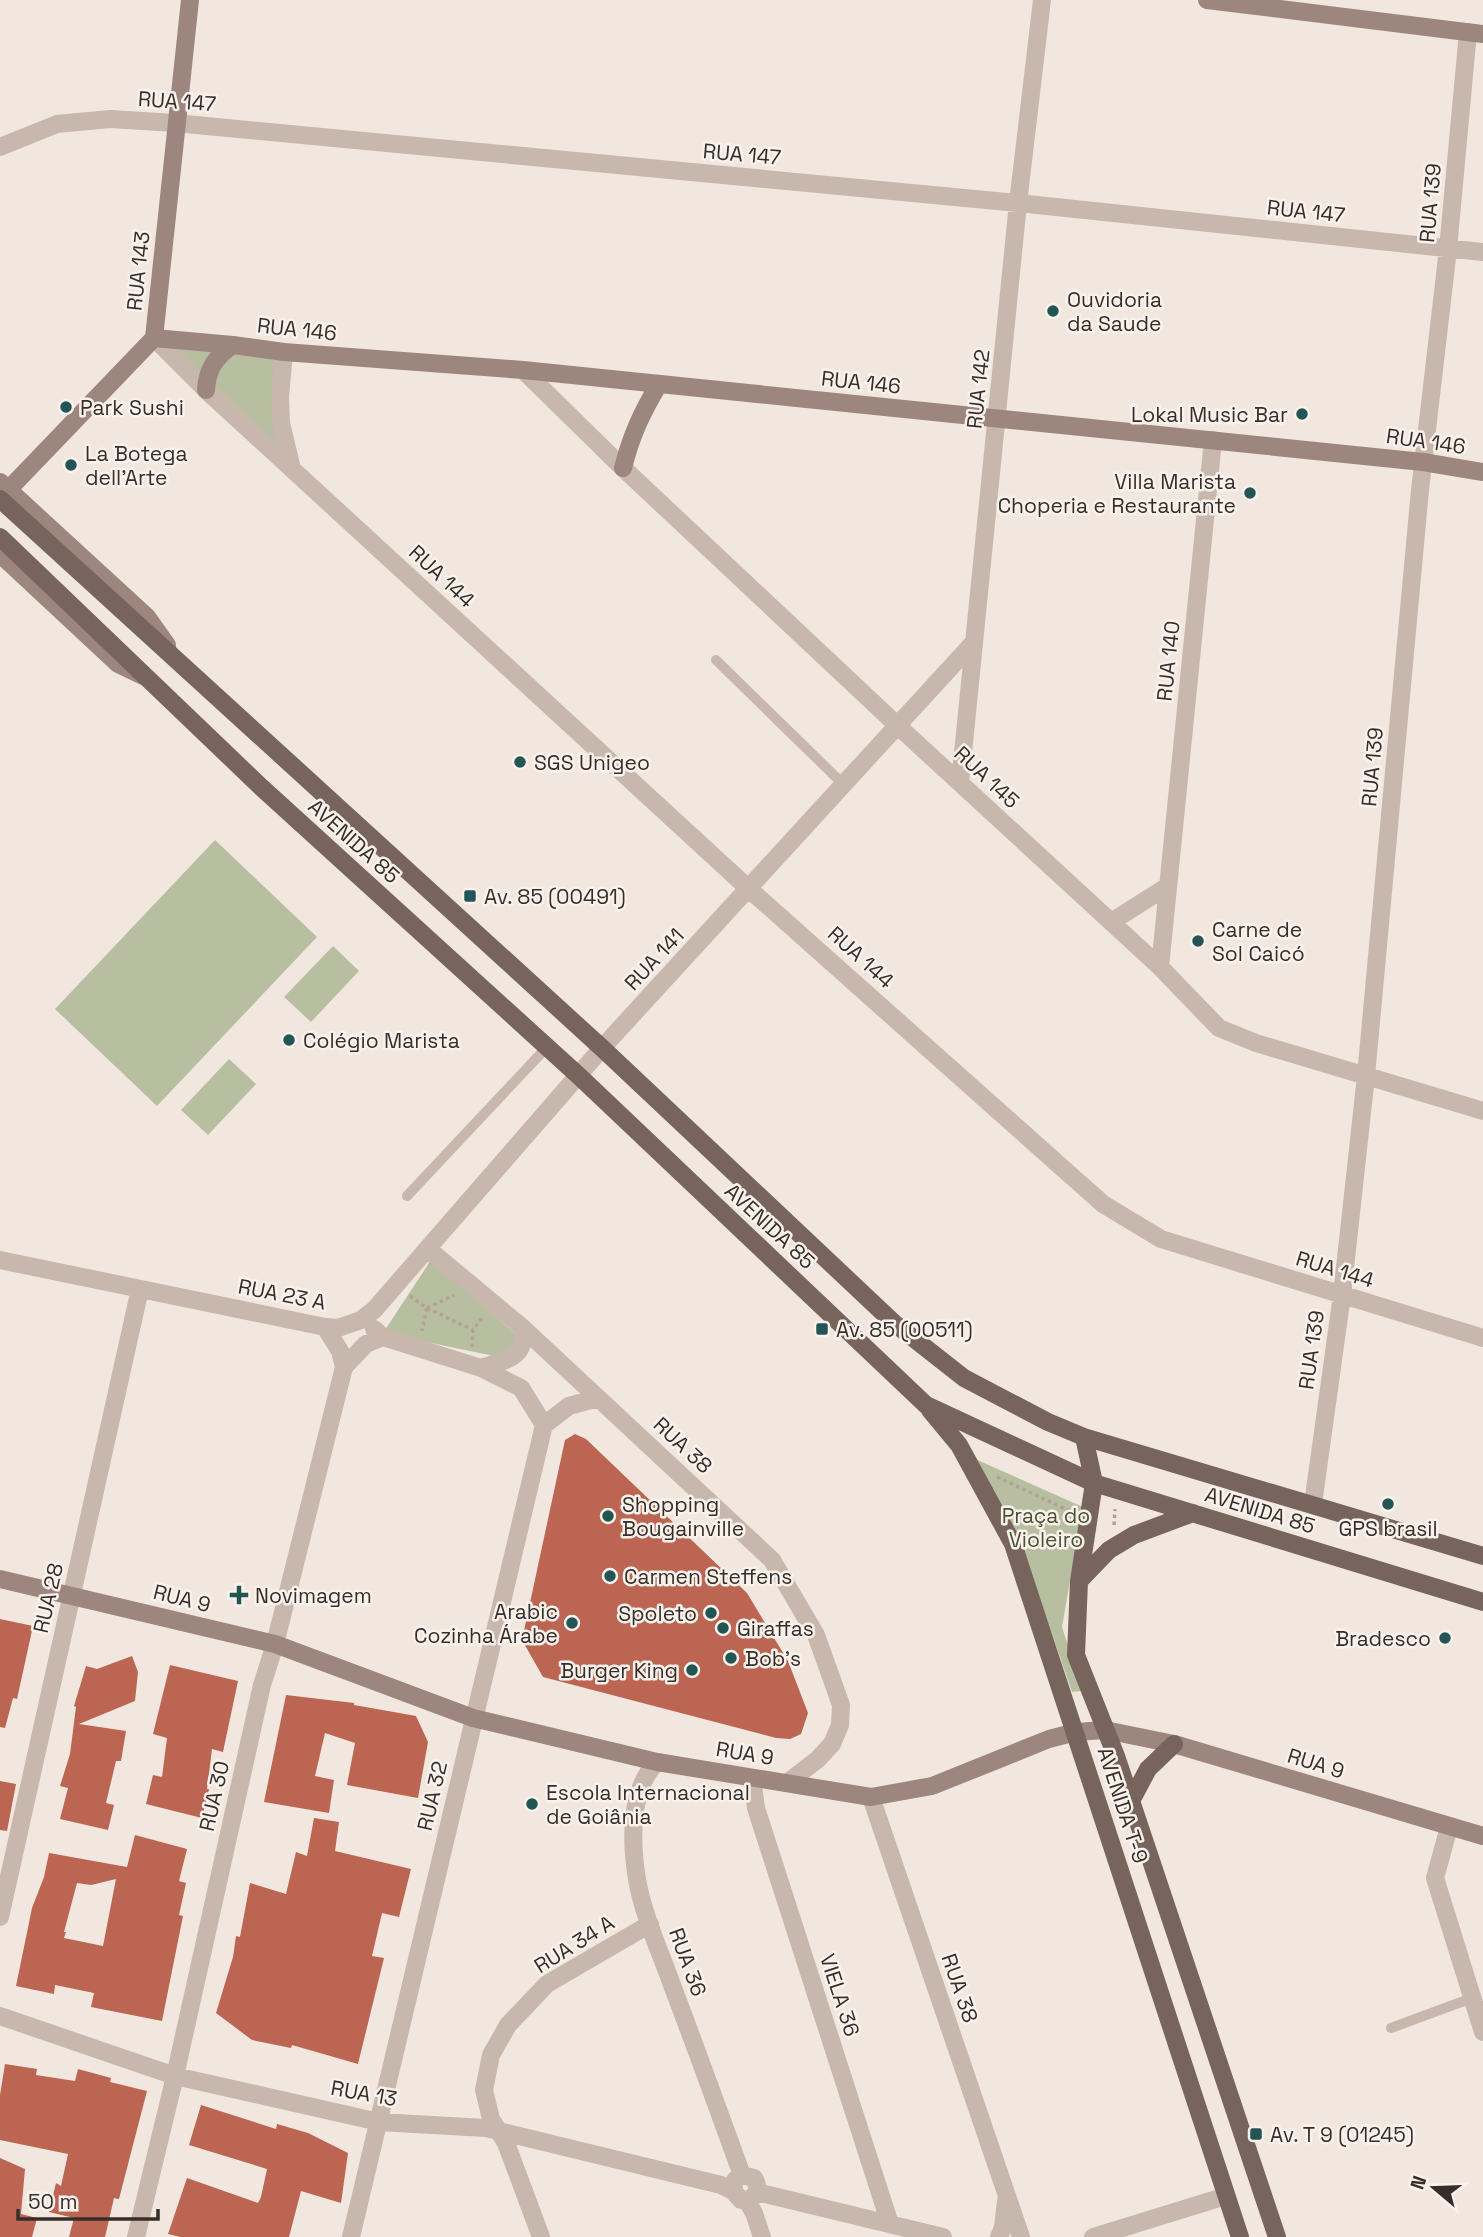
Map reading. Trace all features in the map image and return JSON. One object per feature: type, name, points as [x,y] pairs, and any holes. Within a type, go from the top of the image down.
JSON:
[{"type":"main road","name":"AVENIDA 85","points":[[3,490],[177,659],[602,1048],[894,1323],[964,1378],[1048,1422],[1084,1437],[1483,1556]]},
{"type":"main road","name":"AVENIDA 85","points":[[0,537],[261,787],[579,1076],[926,1405],[1094,1483],[1483,1602]]},
{"type":"main road","name":"AVENIDA T-9","points":[[926,1405],[959,1445],[1013,1544],[1240,2237]]},
{"type":"main road","name":"AVENIDA T-9","points":[[1084,1437],[1094,1483],[1079,1581],[1076,1655],[1131,1801],[1276,2237]]},
{"type":"main road","points":[[1079,1581],[1110,1550],[1134,1535],[1193,1513]]},
{"type":"main road","points":[[1131,1801],[1148,1769],[1174,1745]]},
{"type":"street","name":"RUA 143","points":[[3,490],[154,338],[190,0]]},
{"type":"street","name":"RUA 142","points":[[960,783],[1018,203],[1042,0]]},
{"type":"street","points":[[1207,0],[1476,33]]},
{"type":"street","name":"RUA 139","points":[[1313,1504],[1342,1295],[1366,1076],[1423,462],[1476,33]]},
{"type":"street","name":"RUA 147","points":[[0,147],[57,124],[110,119],[175,123],[1018,203],[1483,253]]},
{"type":"street","name":"RUA 146","points":[[154,338],[284,352],[523,370],[1423,462],[1483,472]]},
{"type":"street","name":"RUA 144","points":[[154,338],[206,390],[749,888],[1103,1204],[1161,1239],[1483,1338]]},
{"type":"street","name":"RUA 146","points":[[206,390],[206,376],[213,362],[233,345]]},
{"type":"street","points":[[284,352],[281,423],[292,469]]},
{"type":"street","name":"RUA 145","points":[[523,370],[898,726],[1160,967],[1219,1028],[1256,1042],[1483,1111]]},
{"type":"street","points":[[624,468],[631,438],[640,416],[659,384]]},
{"type":"street","name":"RUA 140","points":[[1160,967],[1213,440]]},
{"type":"street","name":"AVENIDA 85","points":[[0,554],[118,664],[149,679]]},
{"type":"street","name":"RUA 141","points":[[374,1310],[602,1048],[973,643]]},
{"type":"street","points":[[1111,922],[1168,886]]},
{"type":"street","name":"RUA 38","points":[[428,1248],[524,1329],[772,1560],[816,1635],[841,1705],[840,1725],[832,1744],[817,1760],[787,1783]]},
{"type":"street","name":"RUA 23 A","points":[[0,1260],[325,1327],[338,1328],[361,1320],[374,1310]]},
{"type":"street","name":"RUA 28","points":[[0,1917],[140,1289]]},
{"type":"street","points":[[374,1310],[371,1318],[376,1333],[481,1368],[521,1388],[544,1425],[569,1406],[598,1398]]},
{"type":"street","points":[[325,1327],[340,1351],[344,1367]]},
{"type":"street","points":[[481,1368],[521,1351],[524,1329]]},
{"type":"street","points":[[344,1367],[366,1344],[383,1337]]},
{"type":"street","name":"RUA 30","points":[[136,2237],[175,2076],[262,1685],[275,1644],[344,1367]]},
{"type":"street","name":"RUA 32","points":[[351,2237],[544,1425]]},
{"type":"street","name":"RUA 9","points":[[0,1579],[275,1644],[473,1718],[657,1762],[871,1797],[932,1786],[1049,1739],[1076,1732],[1105,1730],[1174,1745],[1483,1836]]},
{"type":"street","name":"RUA 36","points":[[657,1762],[647,1772],[641,1787],[634,1835],[637,1880],[650,1924],[762,2237]]},
{"type":"street","name":"VIELA 36","points":[[752,1778],[756,1808],[890,2224]]},
{"type":"street","name":"RUA 38","points":[[871,1797],[1021,2237]]},
{"type":"street","points":[[1449,1827],[1435,1878],[1483,2032]]},
{"type":"street","name":"RUA 34 A","points":[[541,2237],[506,2143],[492,2126],[484,2090],[491,2055],[508,2025],[547,1984],[650,1924]]},
{"type":"street","name":"RUA 13","points":[[2,2018],[175,2076],[379,2122],[492,2126],[943,2237]]},
{"type":"street","name":"RUA 38","points":[[999,2237],[1003,2227],[1007,2194]]},
{"type":"street","points":[[1093,2237],[1226,2196]]},
{"type":"lane","points":[[716,660],[844,785]]},
{"type":"lane","points":[[407,1196],[547,1047]]},
{"type":"lane","points":[[1391,2028],[1472,1998]]},
{"type":"path","points":[[427,1308],[464,1290]]},
{"type":"path","points":[[408,1295],[427,1308],[473,1330]]},
{"type":"path","points":[[420,1338],[427,1308]]},
{"type":"path","points":[[472,1348],[473,1330],[478,1321],[491,1315]]},
{"type":"path","points":[[459,1345],[482,1349]]},
{"type":"path","points":[[990,1474],[1081,1516]]},
{"type":"path","points":[[1114,1528],[1115,1504]]},
{"type":"green space","points":[[154,338],[284,352],[292,469]]},
{"type":"green space","points":[[215,840],[317,937],[157,1106],[55,1009]]},
{"type":"green space","points":[[333,946],[359,971],[311,1022],[284,997]]},
{"type":"green space","points":[[229,1059],[256,1084],[208,1135],[181,1110]]},
{"type":"green space","points":[[431,1260],[519,1337],[516,1350],[494,1356],[383,1333]]},
{"type":"green space","name":"Praça do Violeiro","points":[[973,1458],[1083,1507],[1062,1627],[1082,1691],[1072,1692],[1026,1558]]},
{"type":"building","name":"Shopping Bougainville","points":[[575,1434],[586,1439],[747,1593],[788,1661],[808,1713],[801,1734],[790,1739],[776,1738],[543,1677],[522,1640],[565,1440]]},
{"type":"building","points":[[0,1619],[33,1626],[17,1699],[13,1698],[5,1728],[0,1727]]},
{"type":"building","points":[[132,1656],[138,1672],[135,1701],[79,1724],[126,1731],[121,1761],[116,1761],[106,1803],[114,1805],[108,1830],[60,1819],[68,1788],[60,1786],[70,1754],[74,1706],[86,1666],[97,1669]]},
{"type":"building","points":[[170,1665],[238,1681],[223,1752],[212,1749],[209,1789],[202,1818],[146,1804],[153,1775],[162,1777],[167,1738],[153,1734]]},
{"type":"building","points":[[286,1695],[354,1703],[416,1716],[428,1742],[418,1798],[347,1785],[355,1743],[325,1733],[315,1776],[334,1780],[329,1813],[264,1802]]},
{"type":"building","points":[[0,1781],[16,1784],[7,1831],[0,1830]]},
{"type":"building","points":[[314,1818],[339,1822],[335,1851],[411,1869],[399,1917],[382,1913],[372,1956],[384,1958],[358,2064],[292,2045],[291,2048],[252,2040],[216,2013],[233,1957],[236,1936],[240,1937],[250,1883],[286,1894],[296,1852],[307,1856]]},
{"type":"building","points":[[135,1835],[187,1849],[179,1881],[186,1883],[179,1915],[183,1916],[162,2021],[91,2007],[94,1993],[55,1985],[54,1994],[16,1986],[32,1908],[44,1877],[49,1853],[127,1867]],"holes":[[[116,1879],[103,1946],[64,1938],[64,1932],[77,1883],[91,1885]]]},
{"type":"building","points":[[5,2064],[37,2069],[36,2075],[75,2081],[78,2069],[111,2078],[110,2082],[147,2091],[119,2199],[114,2198],[105,2237],[69,2237],[74,2218],[49,2212],[56,2183],[61,2186],[68,2154],[0,2140],[0,2095]]},
{"type":"building","points":[[201,2105],[276,2129],[277,2124],[308,2133],[348,2153],[341,2203],[301,2191],[289,2237],[180,2237],[168,2234],[187,2178],[258,2203],[261,2197],[267,2169],[189,2145]]},
{"type":"building","points":[[0,2158],[25,2169],[21,2214],[37,2218],[32,2237],[0,2237]]},
{"type":"place","name":"Ouvidoria da Saude","points":[[1053,311]]},
{"type":"place","name":"Park Sushi","points":[[66,407]]},
{"type":"place","name":"Lokal Music Bar","points":[[1302,414]]},
{"type":"place","name":"La Botega dell'Arte","points":[[71,465]]},
{"type":"place","name":"Villa Marista Choperia e Restaurante","points":[[1250,493]]},
{"type":"place","name":"SGS Unigeo","points":[[520,762]]},
{"type":"place","name":"Av. 85 (00491)","points":[[470,896]]},
{"type":"place","name":"Carne de Sol Caicó","points":[[1198,941]]},
{"type":"place","name":"Colégio Marista","points":[[289,1040]]},
{"type":"place","name":"Av. 85 (00511)","points":[[822,1329]]},
{"type":"place","name":"GPS brasil","points":[[1388,1504]]},
{"type":"place","name":"Shopping Bougainville","points":[[608,1516]]},
{"type":"place","name":"Carmen Steffens","points":[[610,1576]]},
{"type":"place","name":"Novimagem","points":[[239,1595]]},
{"type":"place","name":"Spoleto","points":[[711,1613]]},
{"type":"place","name":"Arabic Cozinha Árabe","points":[[572,1623]]},
{"type":"place","name":"Giraffas","points":[[723,1628]]},
{"type":"place","name":"Bradesco","points":[[1445,1638]]},
{"type":"place","name":"Bob's","points":[[731,1658]]},
{"type":"place","name":"Burger King","points":[[692,1670]]},
{"type":"place","name":"Escola Internacional de Goiânia","points":[[532,1804]]},
{"type":"place","name":"Av. T 9 (01245)","points":[[1256,2134]]}]
